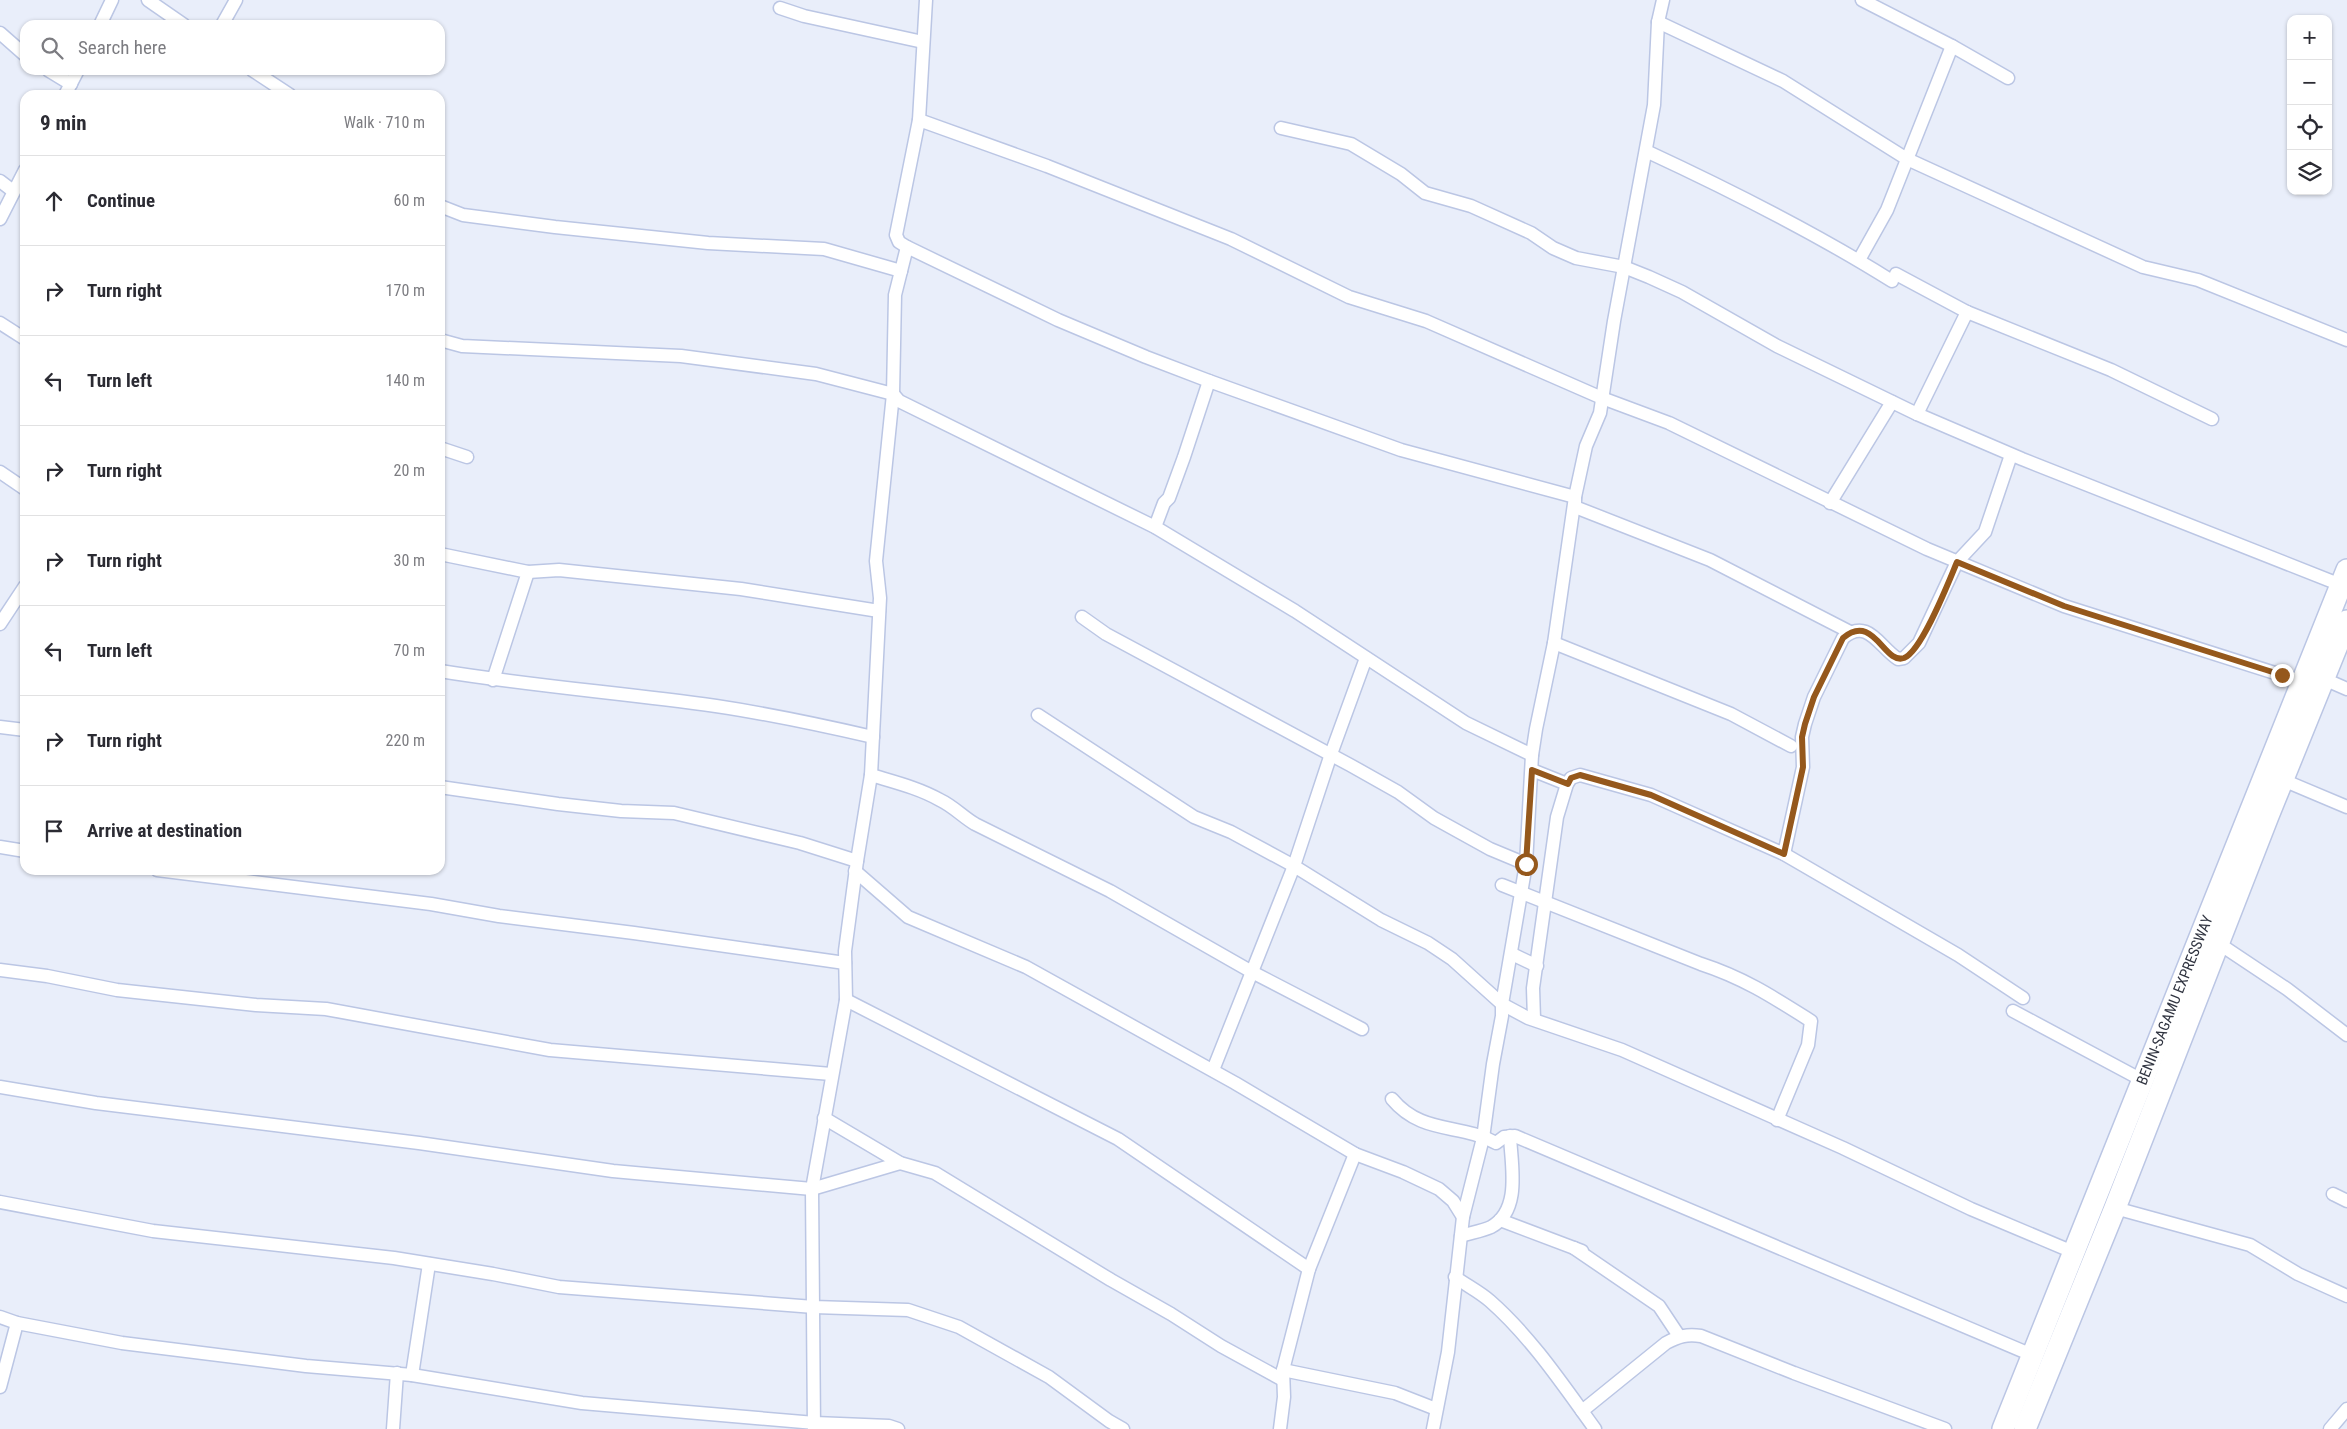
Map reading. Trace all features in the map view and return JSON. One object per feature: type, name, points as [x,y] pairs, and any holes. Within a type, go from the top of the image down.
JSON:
[{"type":"highway","name":"BENIN-SAGAMU EXPRESSWAY","points":[[2003,1429],[2344,577]]},
{"type":"highway","points":[[2024,1429],[2115,1208],[2347,620]]},
{"type":"street","points":[[102,20],[112,0]]},
{"type":"street","points":[[148,0],[177,20]]},
{"type":"street","points":[[225,20],[236,0]]},
{"type":"street","points":[[926,0],[919,120],[896,235],[899,242],[907,248],[1058,320],[1209,381],[1401,450],[1575,497]]},
{"type":"street","points":[[1433,1429],[1448,1352],[1463,1217],[1483,1138],[1492,1064],[1502,1016],[1502,1004],[1526,864],[1532,755],[1541,699],[1554,643],[1575,497],[1586,446],[1597,423],[1654,105],[1658,22],[1664,0]]},
{"type":"street","points":[[1862,0],[1952,46],[2008,78]]},
{"type":"street","points":[[780,8],[804,16],[923,42]]},
{"type":"street","points":[[1658,22],[1783,81],[1907,159],[2142,267],[2198,280],[2347,340]]},
{"type":"street","points":[[0,33],[20,51]]},
{"type":"street","points":[[1859,260],[1886,210],[1952,46]]},
{"type":"street","points":[[53,75],[68,90],[76,75]]},
{"type":"street","points":[[260,75],[282,90]]},
{"type":"street","points":[[919,120],[1047,166],[1231,239],[1349,297],[1426,321],[1602,398],[1669,423],[1830,503],[1957,562],[2064,606],[2303,682]]},
{"type":"street","points":[[1281,128],[1351,144],[1401,174],[1425,193],[1471,206],[1531,233],[1553,248],[1576,258],[1624,267],[1682,292],[1777,346],[1917,414],[2011,454],[2344,577]]},
{"type":"street","points":[[1646,150],[1716,184],[1894,278],[1967,312],[2111,370],[2212,419]]},
{"type":"street","points":[[0,218],[20,180]]},
{"type":"street","points":[[0,181],[14,191]]},
{"type":"street","points":[[445,208],[463,214],[555,226],[708,243],[824,250],[900,271]]},
{"type":"street","points":[[814,1426],[812,1188],[831,1074],[846,1000],[845,963],[856,866],[871,775],[880,598],[876,561],[893,394],[895,295],[907,248]]},
{"type":"street","points":[[1917,414],[1967,312]]},
{"type":"street","points":[[0,323],[20,336]]},
{"type":"street","points":[[445,341],[462,346],[681,356],[816,374],[893,394],[899,401],[1155,526],[1295,611],[1466,723],[1532,755]]},
{"type":"street","points":[[1155,526],[1164,503],[1169,498],[1209,381]]},
{"type":"street","points":[[1830,503],[1892,402]]},
{"type":"street","points":[[445,450],[467,457]]},
{"type":"street","points":[[1784,854],[1803,767],[1802,737],[1805,724],[1814,697],[1843,638],[1850,632],[1858,630],[1867,632],[1892,655],[1898,658],[1904,658],[1918,644],[1928,627],[1957,562],[1985,532],[2011,454]]},
{"type":"street","points":[[0,472],[20,486]]},
{"type":"street","points":[[1575,497],[1576,507],[1710,560],[1850,632]]},
{"type":"street","points":[[445,555],[528,572],[559,570],[741,589],[879,611]]},
{"type":"street","points":[[493,680],[528,572]]},
{"type":"street","points":[[0,623],[20,593]]},
{"type":"street","points":[[1082,617],[1106,634],[1331,754],[1398,792],[1434,818],[1490,849],[1526,864]]},
{"type":"street","points":[[1554,643],[1731,714],[1791,746]]},
{"type":"street","points":[[1213,1070],[1294,866],[1331,754],[1366,658]]},
{"type":"street","points":[[445,672],[493,680],[715,706],[793,719],[873,737]]},
{"type":"street","points":[[2324,679],[2347,689]]},
{"type":"street","points":[[1038,715],[1194,817],[1231,832],[1294,866],[1381,920],[1428,943],[1452,959],[1502,1004],[1534,1019],[1622,1050],[1971,1209],[2073,1252]]},
{"type":"street","points":[[0,727],[20,729]]},
{"type":"street","points":[[1532,770],[1568,784]]},
{"type":"street","points":[[871,775],[927,793],[943,801],[957,813],[975,824],[1110,891],[1252,972],[1362,1029]]},
{"type":"street","points":[[1534,1019],[1533,988],[1538,966],[1557,817],[1571,778],[1580,775],[1651,795],[1784,854],[1958,955],[2023,998]]},
{"type":"street","points":[[2283,780],[2347,807]]},
{"type":"street","points":[[445,788],[621,811],[674,813],[800,843],[856,866],[908,917],[1026,967],[1213,1070],[1355,1154],[1403,1172],[1439,1189],[1453,1201],[1463,1217]]},
{"type":"street","points":[[0,847],[20,850]]},
{"type":"street","points":[[197,875],[431,904],[499,916],[644,934],[845,963]]},
{"type":"street","points":[[1502,884],[1546,900]]},
{"type":"street","points":[[1502,884],[1690,952]]},
{"type":"street","points":[[1502,884],[1701,964],[1732,974],[1758,987],[1811,1021],[1808,1045],[1777,1120]]},
{"type":"street","points":[[1521,893],[1546,900]]},
{"type":"street","points":[[2218,943],[2287,989],[2347,1035]]},
{"type":"street","points":[[1512,954],[1538,966]]},
{"type":"street","points":[[0,970],[47,976],[118,990],[256,1005],[326,1009],[550,1050],[831,1074]]},
{"type":"street","points":[[846,1000],[1118,1139],[1308,1269]]},
{"type":"street","points":[[2013,1011],[2142,1080]]},
{"type":"street","points":[[0,1087],[96,1102],[420,1143],[613,1171],[812,1188],[900,1163]]},
{"type":"street","points":[[1392,1099],[1408,1116],[1422,1122],[1496,1142],[1499,1146],[1510,1150]]},
{"type":"street","points":[[824,1118],[900,1163],[935,1173],[1111,1280],[1171,1314],[1221,1346],[1283,1375],[1395,1394],[1436,1409]]},
{"type":"street","points":[[1496,1142],[1510,1136],[1515,1136],[1660,1196],[2032,1356]]},
{"type":"street","points":[[1461,1236],[1490,1227],[1500,1220],[1512,1200],[1510,1136]]},
{"type":"street","points":[[1280,1429],[1284,1397],[1283,1375],[1308,1269],[1355,1154]]},
{"type":"street","points":[[2333,1194],[2347,1201]]},
{"type":"street","points":[[0,1202],[154,1231],[429,1264],[493,1274],[559,1288],[814,1307],[908,1310],[958,1327],[1049,1377],[1109,1421],[1123,1429]]},
{"type":"street","points":[[2115,1208],[2250,1245],[2298,1274],[2347,1296]]},
{"type":"street","points":[[1500,1220],[1599,1258]]},
{"type":"street","points":[[1574,1248],[1659,1306],[1679,1336]]},
{"type":"street","points":[[412,1375],[429,1264]]},
{"type":"street","points":[[1455,1277],[1489,1299],[1510,1320],[1538,1352],[1595,1429]]},
{"type":"street","points":[[0,1317],[17,1323],[122,1343],[306,1366],[397,1373],[582,1403],[814,1426],[888,1426],[898,1429]]},
{"type":"street","points":[[0,1387],[17,1323]]},
{"type":"street","points":[[1582,1411],[1666,1343],[1679,1336],[1701,1336],[1794,1374],[1945,1429]]},
{"type":"street","points":[[393,1429],[397,1373]]},
{"type":"street","points":[[2330,1429],[2347,1409]]},
{"type":"route","points":[[1526,864],[1532,770],[1568,784],[1571,778],[1580,775],[1651,795],[1784,854],[1803,767],[1802,737],[1805,724],[1814,697],[1843,638],[1850,632],[1858,630],[1867,632],[1892,655],[1904,658],[1918,644],[1928,627],[1957,562],[2064,606],[2282,675]]}]
